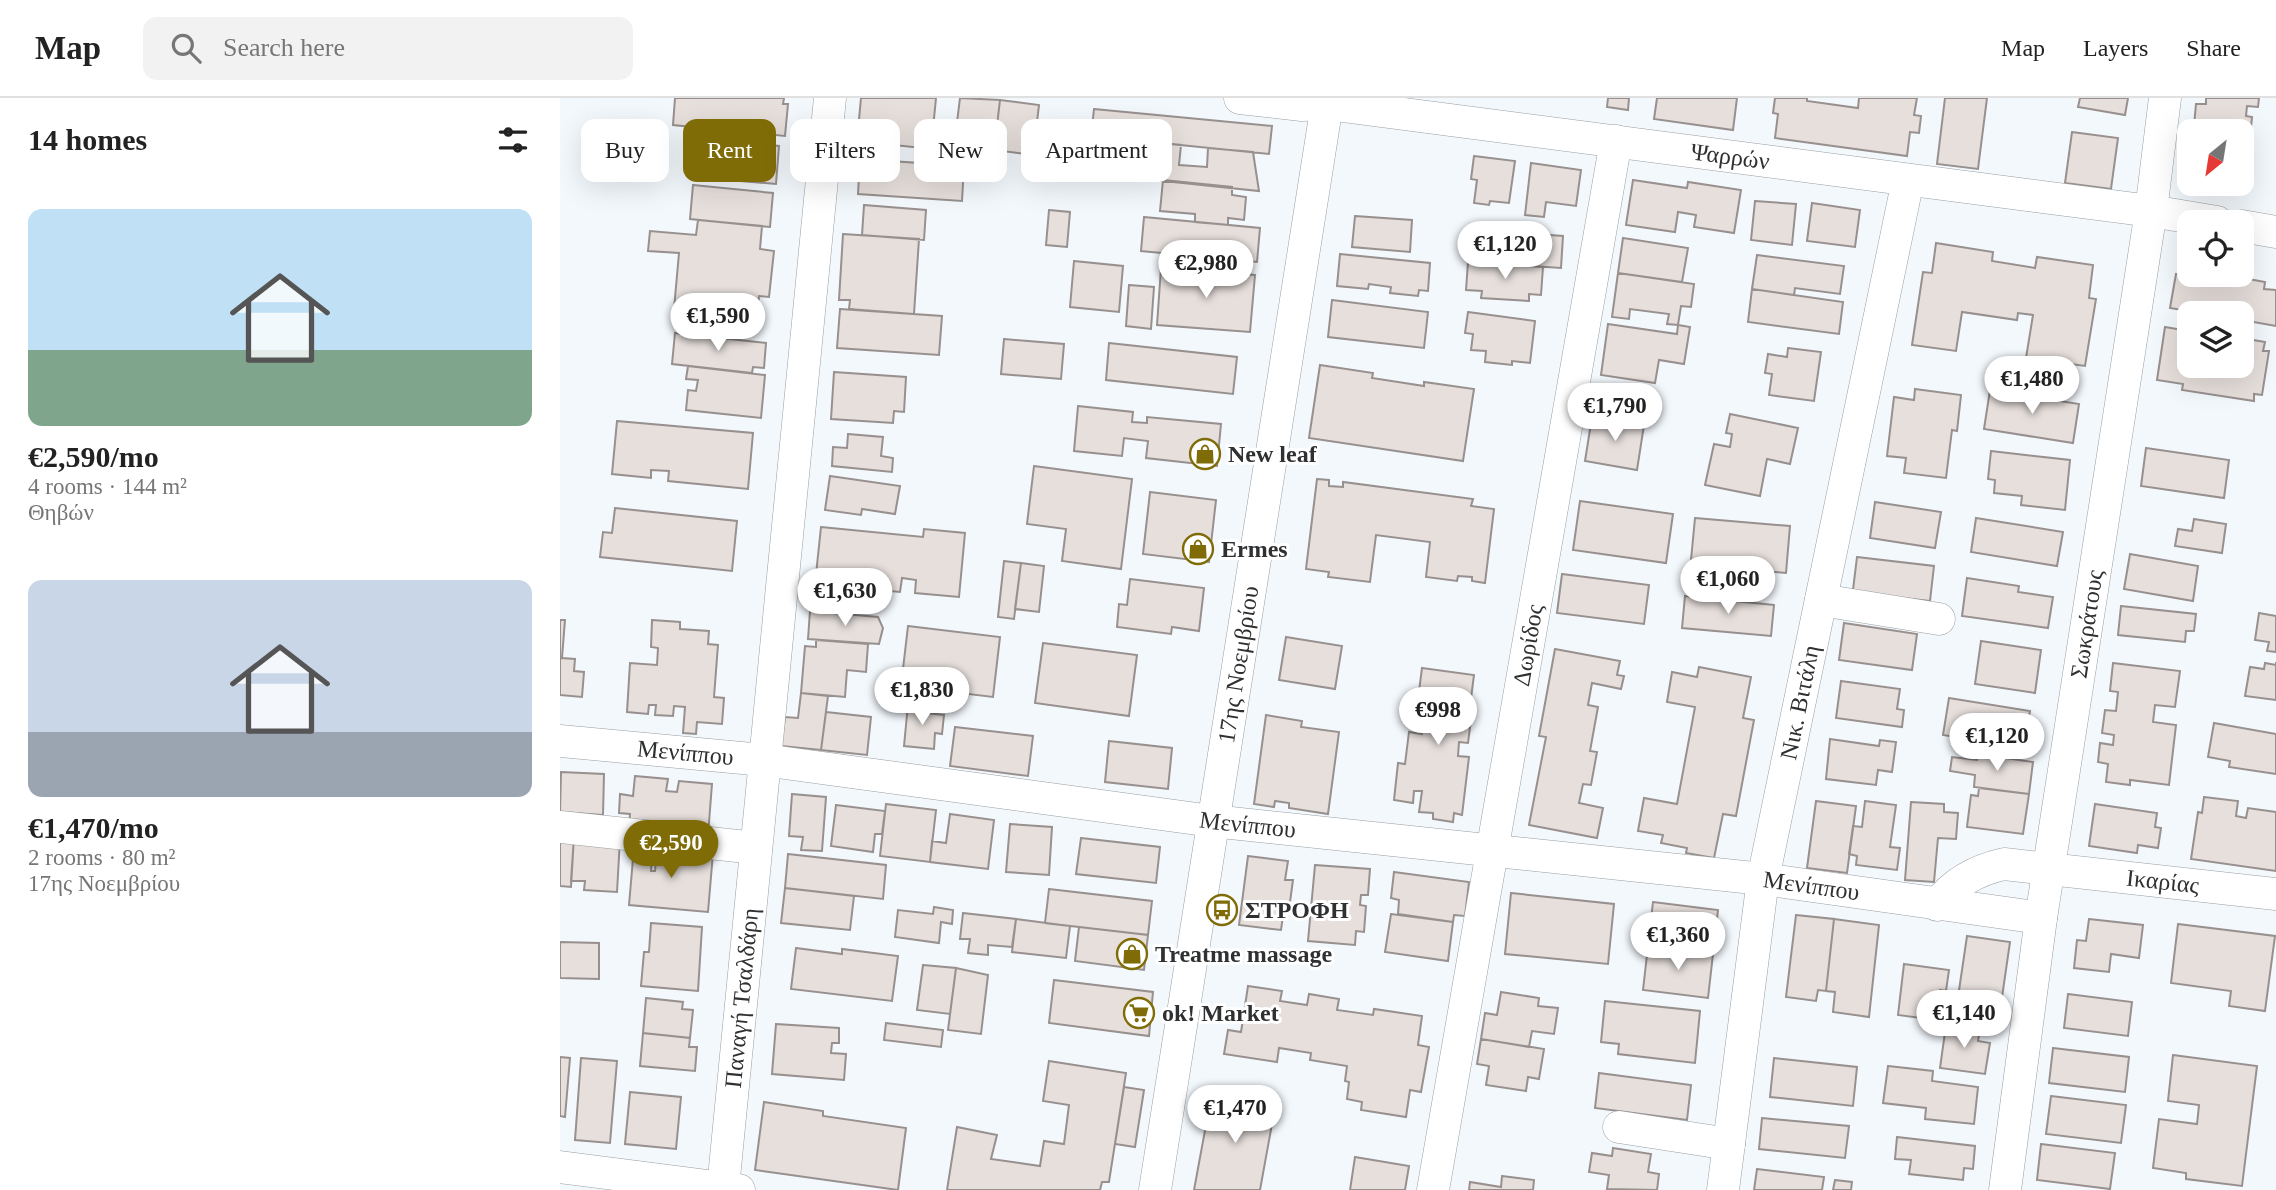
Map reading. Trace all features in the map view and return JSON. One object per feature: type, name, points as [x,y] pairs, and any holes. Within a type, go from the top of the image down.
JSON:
[{"type":"street","name":"Παναγή Τσαλδάρη","points":[[731,1189],[756,848],[830,98]]},
{"type":"street","name":"Ψαρρών","points":[[1240,98],[1302,104],[1328,101],[1616,142],[2177,215]]},
{"type":"street","name":"Σωκράτους","points":[[2006,1190],[2041,918],[2151,211],[2165,98]]},
{"type":"street","name":"17ης Νοεμβρίου","points":[[1155,1190],[1328,101]]},
{"type":"street","name":"Δωρίδος","points":[[1433,1190],[1616,142]]},
{"type":"street","name":"Νικ. Βιτάλη","points":[[1723,1190],[1763,879],[1908,180]]},
{"type":"street","points":[[2254,228],[2276,232]]},
{"type":"street","points":[[1821,600],[1939,619]]},
{"type":"street","name":"Μενίππου","points":[[560,741],[764,760],[1212,821],[1763,879],[2041,918]]},
{"type":"street","points":[[560,827],[756,848]]},
{"type":"street","points":[[1937,905],[1946,893],[1984,868],[2004,863],[2049,868]]},
{"type":"street","name":"Ικαρίας","points":[[2049,868],[2276,894]]},
{"type":"street","points":[[1619,1127],[1729,1143]]},
{"type":"street","points":[[560,1167],[731,1189]]},
{"type":"building","points":[[675,98],[784,98],[783,104],[788,104],[785,136],[776,135],[776,119],[683,119],[683,126],[673,125]]},
{"type":"building","points":[[861,98],[936,98],[934,119],[914,119],[914,147],[900,146],[900,119],[859,119]]},
{"type":"building","points":[[960,98],[1000,100],[998,119],[957,119]]},
{"type":"building","points":[[1608,98],[1629,98],[1628,110],[1607,107]]},
{"type":"building","points":[[1657,98],[1737,98],[1733,130],[1654,119]]},
{"type":"building","points":[[1775,98],[1807,98],[1807,101],[1858,108],[1859,98],[1917,98],[1914,115],[1921,116],[1919,133],[1910,132],[1907,156],[1775,138],[1778,114],[1773,113]]},
{"type":"building","points":[[1945,98],[1987,98],[1978,169],[1937,164]]},
{"type":"building","points":[[2080,98],[2128,98],[2125,115],[2078,107]]},
{"type":"building","points":[[2206,98],[2259,98],[2258,107],[2247,106],[2246,116],[2252,119],[2195,119],[2196,104],[2206,104]]},
{"type":"building","points":[[1000,100],[1039,105],[1037,119],[1021,119],[1021,153],[1007,152],[1007,119],[998,119]]},
{"type":"building","points":[[1094,109],[1272,126],[1269,154],[1172,144],[1172,119],[1093,119]]},
{"type":"building","points":[[2072,132],[2118,138],[2111,189],[2065,183]]},
{"type":"building","points":[[1172,144],[1181,145],[1179,165],[1207,167],[1208,148],[1253,152],[1259,191],[1172,182]]},
{"type":"building","points":[[776,146],[779,146],[776,184],[752,182],[776,182]]},
{"type":"building","points":[[1474,156],[1515,161],[1509,203],[1474,203],[1477,180],[1471,179]]},
{"type":"building","points":[[900,162],[914,163],[914,182],[963,182],[962,201],[858,194],[859,182],[900,182]]},
{"type":"building","points":[[1531,163],[1581,170],[1576,206],[1546,202],[1544,217],[1525,215]]},
{"type":"building","points":[[1633,180],[1687,188],[1688,182],[1741,190],[1734,233],[1694,227],[1696,215],[1678,212],[1675,232],[1626,225]]},
{"type":"building","points":[[1163,182],[1232,187],[1232,195],[1246,197],[1244,220],[1228,218],[1228,225],[1195,222],[1195,214],[1160,211]]},
{"type":"building","points":[[693,185],[773,193],[770,227],[690,219]]},
{"type":"building","points":[[1755,201],[1796,204],[1792,245],[1751,240]]},
{"type":"building","points":[[1812,203],[1860,210],[1855,247],[1807,241]]},
{"type":"building","points":[[864,205],[926,210],[924,240],[862,235]]},
{"type":"building","points":[[1049,210],[1070,212],[1067,247],[1046,245]]},
{"type":"building","points":[[1355,216],[1412,220],[1410,252],[1352,247]]},
{"type":"building","points":[[1144,217],[1260,228],[1257,262],[1141,251]]},
{"type":"building","points":[[698,220],[762,226],[760,249],[774,251],[769,297],[759,296],[757,317],[674,309],[679,253],[648,251],[650,231],[696,235]]},
{"type":"building","points":[[1507,232],[1563,236],[1561,268],[1504,264]]},
{"type":"building","points":[[843,234],[919,239],[914,314],[849,309],[850,300],[839,300]]},
{"type":"building","points":[[1623,238],[1688,248],[1682,282],[1618,273]]},
{"type":"building","points":[[1936,243],[1993,252],[1992,261],[2035,268],[2037,257],[2093,265],[2089,298],[2096,299],[2085,366],[2026,358],[2033,315],[2018,313],[2017,320],[1962,312],[1956,351],[1912,345],[1923,272],[1932,273]]},
{"type":"building","points":[[1340,254],[1430,263],[1428,291],[1419,290],[1418,296],[1390,293],[1391,287],[1369,284],[1368,289],[1337,286]]},
{"type":"building","points":[[1757,255],[1844,266],[1840,294],[1795,288],[1794,295],[1752,289]]},
{"type":"building","points":[[1074,261],[1123,266],[1119,312],[1070,307]]},
{"type":"building","points":[[1468,262],[1543,267],[1541,295],[1529,294],[1529,301],[1481,298],[1482,291],[1466,290]]},
{"type":"building","points":[[1161,268],[1255,275],[1250,332],[1157,325]]},
{"type":"building","points":[[1618,273],[1694,284],[1691,307],[1681,306],[1678,325],[1667,324],[1669,314],[1630,309],[1629,319],[1612,317]]},
{"type":"building","points":[[2176,274],[2177,287],[2254,287],[2254,280],[2265,282],[2264,289],[2276,290],[2276,326],[2254,322],[2254,301],[2177,301],[2177,309],[2170,308]]},
{"type":"building","points":[[1129,285],[1154,287],[1151,329],[1126,326]]},
{"type":"building","points":[[1752,289],[1843,302],[1839,334],[1748,322]]},
{"type":"building","points":[[1332,300],[1428,312],[1424,348],[1328,337]]},
{"type":"building","points":[[840,309],[942,316],[939,355],[837,348]]},
{"type":"building","points":[[1468,312],[1535,321],[1530,363],[1512,361],[1512,365],[1485,362],[1486,351],[1471,350],[1473,334],[1465,333]]},
{"type":"building","points":[[1608,324],[1677,334],[1678,325],[1690,327],[1684,364],[1659,360],[1655,383],[1601,375]]},
{"type":"building","points":[[2165,327],[2177,329],[2177,378],[2254,378],[2254,340],[2265,342],[2263,351],[2269,351],[2262,395],[2254,394],[2254,401],[2182,390],[2183,384],[2157,380]]},
{"type":"building","points":[[675,333],[766,343],[764,368],[753,367],[752,373],[672,364]]},
{"type":"building","points":[[1004,339],[1064,344],[1061,379],[1001,374]]},
{"type":"building","points":[[1109,343],[1237,357],[1233,394],[1106,380]]},
{"type":"building","points":[[1788,348],[1821,352],[1814,401],[1769,395],[1772,374],[1765,373],[1768,354],[1787,357]]},
{"type":"building","points":[[1320,365],[1373,373],[1372,378],[1424,386],[1424,382],[1474,389],[1463,461],[1309,438]]},
{"type":"building","points":[[688,366],[765,375],[761,418],[686,410],[688,390],[696,391],[698,380],[686,379]]},
{"type":"building","points":[[834,372],[906,377],[904,412],[894,411],[893,423],[831,419]]},
{"type":"building","points":[[1915,389],[1961,395],[1957,431],[1952,430],[1946,478],[1904,473],[1906,458],[1887,456],[1894,397],[1914,400]]},
{"type":"building","points":[[1990,390],[2079,404],[2073,443],[1984,429]]},
{"type":"building","points":[[1078,406],[1133,412],[1132,422],[1147,423],[1147,417],[1221,424],[1217,466],[1146,458],[1148,441],[1124,438],[1122,456],[1074,451]]},
{"type":"building","points":[[1730,414],[1798,428],[1790,464],[1767,459],[1760,496],[1705,485],[1714,444],[1730,447],[1732,434],[1726,433]]},
{"type":"building","points":[[1592,417],[1644,425],[1637,470],[1585,461]]},
{"type":"building","points":[[617,421],[753,433],[748,489],[668,481],[669,471],[651,470],[651,478],[612,474]]},
{"type":"building","points":[[848,434],[883,437],[881,456],[893,458],[892,472],[832,466],[833,447],[847,448]]},
{"type":"building","points":[[2146,448],[2229,460],[2224,498],[2141,486]]},
{"type":"building","points":[[1991,451],[2070,460],[2065,510],[2021,505],[2022,496],[1994,493],[1995,480],[1988,479]]},
{"type":"building","points":[[1034,466],[1132,479],[1121,569],[1062,561],[1066,529],[1027,524]]},
{"type":"building","points":[[830,476],[900,486],[895,514],[862,509],[861,515],[825,510]]},
{"type":"building","points":[[1317,479],[1329,480],[1329,486],[1343,487],[1343,482],[1473,499],[1471,506],[1494,509],[1485,583],[1472,581],[1472,577],[1458,576],[1457,581],[1426,577],[1430,542],[1376,535],[1370,582],[1328,577],[1329,572],[1306,569]]},
{"type":"building","points":[[1150,492],[1216,500],[1209,562],[1143,554]]},
{"type":"building","points":[[1580,501],[1673,514],[1666,563],[1573,550]]},
{"type":"building","points":[[1875,502],[1941,512],[1935,548],[1870,538]]},
{"type":"building","points":[[615,508],[737,521],[732,571],[600,557],[603,532],[612,533]]},
{"type":"building","points":[[1695,518],[1790,526],[1786,573],[1746,569],[1746,565],[1691,560]]},
{"type":"building","points":[[1976,518],[2063,532],[2057,566],[1971,552]]},
{"type":"building","points":[[2194,519],[2226,524],[2222,553],[2175,546],[2178,529],[2192,531]]},
{"type":"building","points":[[821,527],[923,537],[924,529],[965,533],[959,597],[915,593],[916,580],[902,578],[900,592],[815,584]]},
{"type":"building","points":[[2130,554],[2198,566],[2193,601],[2124,589]]},
{"type":"building","points":[[1857,557],[1934,566],[1930,601],[1893,597],[1852,598]]},
{"type":"building","points":[[1004,561],[1021,563],[1014,619],[998,617]]},
{"type":"building","points":[[1021,563],[1044,566],[1039,612],[1015,609]]},
{"type":"building","points":[[1562,574],[1649,585],[1644,624],[1557,613]]},
{"type":"building","points":[[1967,578],[2019,586],[2018,592],[2053,597],[2048,628],[1962,616]]},
{"type":"building","points":[[1130,579],[1204,588],[1199,631],[1172,627],[1171,634],[1117,627],[1119,604],[1127,605]]},
{"type":"building","points":[[1685,596],[1774,605],[1771,636],[1682,628]]},
{"type":"building","points":[[2121,606],[2196,614],[2194,631],[2186,631],[2185,642],[2118,635]]},
{"type":"building","points":[[810,611],[878,617],[883,628],[879,644],[808,639]]},
{"type":"building","points":[[2259,613],[2276,616],[2276,652],[2267,651],[2269,642],[2255,640]]},
{"type":"building","points":[[560,620],[565,620],[562,658],[575,659],[574,671],[584,672],[582,697],[560,695]]},
{"type":"building","points":[[652,620],[680,622],[680,629],[709,631],[708,644],[718,645],[714,697],[724,698],[722,724],[697,722],[696,734],[683,733],[685,707],[674,706],[673,716],[655,715],[656,705],[649,705],[648,714],[627,712],[630,663],[657,665],[658,648],[651,647]]},
{"type":"building","points":[[1844,623],[1917,634],[1912,670],[1839,660]]},
{"type":"building","points":[[908,626],[1000,637],[993,697],[901,686]]},
{"type":"building","points":[[1286,637],[1342,646],[1335,689],[1279,680]]},
{"type":"building","points":[[816,640],[868,644],[866,672],[847,670],[845,697],[801,693],[805,646],[816,647]]},
{"type":"building","points":[[1981,641],[2041,650],[2035,693],[1975,684]]},
{"type":"building","points":[[1043,643],[1137,655],[1129,716],[1035,703]]},
{"type":"building","points":[[1555,649],[1620,661],[1617,675],[1624,676],[1621,689],[1592,683],[1588,705],[1598,707],[1590,751],[1597,752],[1591,785],[1583,784],[1579,803],[1603,808],[1597,838],[1529,825],[1546,737],[1539,736]]},
{"type":"building","points":[[2113,663],[2180,671],[2175,707],[2155,705],[2153,722],[2176,725],[2169,785],[2130,780],[2130,785],[2106,782],[2108,764],[2098,762],[2100,743],[2113,745],[2114,735],[2102,733],[2105,710],[2116,711],[2118,692],[2110,691]]},
{"type":"building","points":[[2265,663],[2276,665],[2276,700],[2245,696],[2250,667],[2264,669]]},
{"type":"building","points":[[1699,667],[1751,677],[1743,718],[1754,720],[1736,816],[1723,814],[1714,858],[1686,853],[1687,848],[1661,843],[1663,835],[1638,831],[1644,798],[1677,804],[1695,707],[1667,702],[1672,672],[1697,677]]},
{"type":"building","points":[[1422,668],[1474,675],[1470,706],[1463,705],[1461,718],[1471,720],[1468,743],[1459,742],[1458,756],[1469,757],[1462,815],[1454,813],[1453,822],[1433,819],[1433,813],[1419,812],[1422,791],[1414,791],[1413,803],[1394,800],[1398,763],[1405,764],[1409,732],[1422,734],[1426,708],[1417,707]]},
{"type":"building","points":[[1841,681],[1900,689],[1897,709],[1904,710],[1902,727],[1836,718]]},
{"type":"building","points":[[801,693],[828,696],[821,750],[781,746],[785,717],[798,718]]},
{"type":"building","points":[[1949,698],[2030,711],[2024,748],[1943,735]]},
{"type":"building","points":[[908,704],[927,706],[927,713],[944,715],[942,734],[935,733],[934,749],[904,746]]},
{"type":"building","points":[[826,712],[871,717],[867,755],[821,750]]},
{"type":"building","points":[[1266,715],[1302,721],[1301,727],[1339,732],[1328,814],[1289,808],[1289,803],[1275,801],[1274,807],[1254,804]]},
{"type":"building","points":[[2214,723],[2276,734],[2276,774],[2229,767],[2230,761],[2208,757]]},
{"type":"building","points":[[955,727],[1033,736],[1028,776],[950,766]]},
{"type":"building","points":[[1830,739],[1879,746],[1880,740],[1896,742],[1892,772],[1878,770],[1876,785],[1826,779]]},
{"type":"building","points":[[1109,741],[1172,748],[1168,789],[1105,782]]},
{"type":"building","points":[[1978,754],[2033,762],[2029,794],[1974,787],[1975,775],[1950,771],[1952,757],[1977,760]]},
{"type":"building","points":[[561,772],[604,774],[603,815],[560,812]]},
{"type":"building","points":[[635,776],[668,779],[666,791],[677,792],[679,781],[712,784],[708,835],[629,827],[630,814],[619,813],[620,794],[633,796]]},
{"type":"building","points":[[1979,788],[2029,794],[2023,834],[1967,827],[1971,795],[1978,796]]},
{"type":"building","points":[[792,794],[826,797],[822,851],[801,850],[803,837],[789,836]]},
{"type":"building","points":[[2204,797],[2238,801],[2236,816],[2246,818],[2248,808],[2276,812],[2276,871],[2191,859],[2198,812],[2202,813]]},
{"type":"building","points":[[1816,801],[1856,806],[1847,873],[1807,868]]},
{"type":"building","points":[[1865,801],[1896,805],[1890,847],[1900,848],[1897,870],[1856,865],[1857,856],[1849,854],[1853,826],[1862,827]]},
{"type":"building","points":[[1911,802],[1944,804],[1944,812],[1958,813],[1956,839],[1938,838],[1934,882],[1905,880]]},
{"type":"building","points":[[886,804],[936,810],[930,862],[880,856]]},
{"type":"building","points":[[2095,804],[2157,813],[2155,827],[2161,828],[2158,848],[2138,845],[2137,853],[2089,846]]},
{"type":"building","points":[[836,805],[885,811],[882,834],[875,834],[873,852],[831,846]]},
{"type":"building","points":[[950,814],[994,820],[988,869],[930,862],[932,841],[946,843]]},
{"type":"building","points":[[1010,824],[1052,827],[1049,875],[1006,872]]},
{"type":"building","points":[[560,835],[574,836],[571,887],[560,886]]},
{"type":"building","points":[[574,836],[620,839],[617,892],[584,890],[585,881],[571,881]]},
{"type":"building","points":[[1081,838],[1160,847],[1156,883],[1076,874]]},
{"type":"building","points":[[634,847],[653,848],[651,871],[655,871],[657,849],[713,853],[708,912],[629,905]]},
{"type":"building","points":[[788,854],[886,865],[883,899],[785,888]]},
{"type":"building","points":[[1248,856],[1288,861],[1285,880],[1293,880],[1290,902],[1285,902],[1281,930],[1239,925]]},
{"type":"building","points":[[1315,865],[1370,869],[1368,895],[1361,895],[1360,905],[1366,906],[1364,932],[1356,931],[1355,945],[1308,941]]},
{"type":"building","points":[[1394,872],[1469,882],[1465,916],[1454,915],[1453,922],[1398,914],[1399,900],[1391,898]]},
{"type":"building","points":[[785,888],[854,896],[850,930],[781,923]]},
{"type":"building","points":[[1049,889],[1152,901],[1148,935],[1045,923]]},
{"type":"building","points":[[1511,893],[1614,904],[1608,964],[1505,954]]},
{"type":"building","points":[[1653,902],[1718,910],[1713,954],[1648,946]]},
{"type":"building","points":[[934,907],[953,910],[952,924],[941,922],[939,943],[895,937],[898,910],[933,914]]},
{"type":"building","points":[[963,913],[1016,919],[1012,947],[988,945],[988,955],[968,953],[970,939],[960,939]]},
{"type":"building","points":[[1391,914],[1453,922],[1448,961],[1385,952]]},
{"type":"building","points":[[1796,915],[1834,919],[1826,991],[1818,990],[1816,1001],[1786,997]]},
{"type":"building","points":[[1016,919],[1070,926],[1066,958],[1012,952]]},
{"type":"building","points":[[1834,919],[1879,925],[1869,1017],[1833,1012],[1835,992],[1826,991]]},
{"type":"building","points":[[2089,919],[2143,925],[2139,958],[2111,954],[2109,972],[2074,968],[2077,940],[2086,941]]},
{"type":"building","points":[[651,923],[702,927],[698,991],[641,986],[644,952],[649,952]]},
{"type":"building","points":[[2178,924],[2275,936],[2265,1011],[2229,1006],[2231,991],[2171,983]]},
{"type":"building","points":[[1079,927],[1148,935],[1144,970],[1075,961]]},
{"type":"building","points":[[1967,936],[2010,942],[2000,1011],[1957,1004]]},
{"type":"building","points":[[560,942],[599,943],[599,979],[560,978]]},
{"type":"building","points":[[1648,946],[1713,954],[1708,998],[1643,990]]},
{"type":"building","points":[[796,948],[842,954],[842,949],[898,956],[892,1001],[791,989]]},
{"type":"building","points":[[1904,964],[1949,970],[1946,991],[1940,990],[1936,1020],[1898,1015]]},
{"type":"building","points":[[923,965],[956,968],[950,1014],[917,1010]]},
{"type":"building","points":[[956,968],[988,975],[981,1034],[948,1030]]},
{"type":"building","points":[[1054,980],[1153,992],[1149,1036],[1049,1023]]},
{"type":"building","points":[[1248,986],[1282,991],[1280,1001],[1307,1005],[1309,994],[1339,999],[1337,1010],[1373,1015],[1374,1009],[1422,1016],[1418,1045],[1429,1047],[1421,1092],[1410,1090],[1406,1117],[1361,1110],[1362,1102],[1347,1099],[1347,1066],[1310,1060],[1311,1053],[1279,1048],[1277,1062],[1224,1054],[1228,1030],[1241,1032]]},
{"type":"building","points":[[1501,992],[1539,998],[1538,1006],[1558,1008],[1554,1034],[1532,1031],[1529,1047],[1481,1039],[1485,1013],[1497,1015]]},
{"type":"building","points":[[2068,994],[2132,1002],[2128,1036],[2064,1028]]},
{"type":"building","points":[[646,998],[683,1002],[682,1009],[693,1010],[690,1038],[643,1033]]},
{"type":"building","points":[[1605,1001],[1700,1011],[1695,1063],[1618,1054],[1619,1044],[1601,1042]]},
{"type":"building","points":[[886,1023],[943,1030],[941,1047],[884,1040]]},
{"type":"building","points":[[776,1024],[839,1028],[839,1043],[832,1043],[831,1053],[846,1054],[844,1080],[772,1074]]},
{"type":"building","points":[[1946,1025],[1980,1029],[1978,1041],[1990,1043],[1985,1074],[1940,1068]]},
{"type":"building","points":[[643,1033],[690,1038],[689,1047],[697,1047],[695,1071],[640,1066]]},
{"type":"building","points":[[1481,1039],[1544,1049],[1539,1079],[1528,1077],[1526,1091],[1486,1085],[1489,1066],[1477,1064]]},
{"type":"building","points":[[2053,1048],[2129,1057],[2125,1092],[2049,1083]]},
{"type":"building","points":[[2173,1055],[2257,1066],[2242,1186],[2186,1179],[2186,1173],[2153,1168],[2159,1119],[2197,1124],[2199,1105],[2168,1101]]},
{"type":"building","points":[[560,1057],[570,1058],[565,1117],[560,1116]]},
{"type":"building","points":[[581,1058],[617,1061],[610,1143],[575,1140]]},
{"type":"building","points":[[1774,1058],[1857,1067],[1853,1106],[1770,1097]]},
{"type":"building","points":[[1049,1061],[1126,1073],[1109,1182],[1102,1182],[1100,1190],[947,1190],[957,1127],[997,1135],[991,1159],[1040,1166],[1044,1141],[1064,1144],[1069,1105],[1043,1101]]},
{"type":"building","points":[[1888,1066],[1933,1071],[1932,1081],[1978,1087],[1974,1124],[1925,1119],[1926,1108],[1883,1103]]},
{"type":"building","points":[[1599,1073],[1691,1085],[1687,1120],[1595,1108]]},
{"type":"building","points":[[1124,1087],[1144,1090],[1135,1147],[1115,1144]]},
{"type":"building","points":[[630,1092],[681,1097],[676,1149],[625,1144]]},
{"type":"building","points":[[1233,1093],[1247,1096],[1246,1102],[1264,1106],[1265,1100],[1276,1102],[1260,1190],[1194,1190],[1211,1098],[1231,1101]]},
{"type":"building","points":[[2051,1096],[2126,1105],[2121,1143],[2046,1134]]},
{"type":"building","points":[[764,1102],[823,1111],[823,1116],[906,1128],[898,1190],[755,1170]]},
{"type":"building","points":[[1762,1118],[1849,1126],[1845,1158],[1759,1149]]},
{"type":"building","points":[[1897,1137],[1975,1146],[1973,1169],[1964,1168],[1963,1180],[1909,1174],[1911,1160],[1895,1159]]},
{"type":"building","points":[[2041,1144],[2115,1153],[2110,1189],[2037,1180]]},
{"type":"building","points":[[1613,1148],[1651,1154],[1648,1172],[1659,1174],[1657,1190],[1607,1189],[1609,1175],[1589,1172],[1592,1153],[1612,1156]]},
{"type":"building","points":[[1355,1157],[1409,1166],[1405,1190],[1350,1190]]},
{"type":"building","points":[[1757,1169],[1824,1177],[1822,1190],[1754,1190]]},
{"type":"building","points":[[1502,1176],[1534,1180],[1533,1190],[1469,1190],[1470,1182],[1501,1187]]},
{"type":"building","points":[[1835,1180],[1852,1182],[1851,1190],[1833,1190]]},
{"type":"place","name":"New leaf","points":[[1205,454]]},
{"type":"place","name":"Ermes","points":[[1198,549]]},
{"type":"place","name":"ΣΤΡΟΦΗ","points":[[1222,910]]},
{"type":"place","name":"Treatme massage","points":[[1132,954]]},
{"type":"place","name":"ok! Market","points":[[1139,1013]]}]
